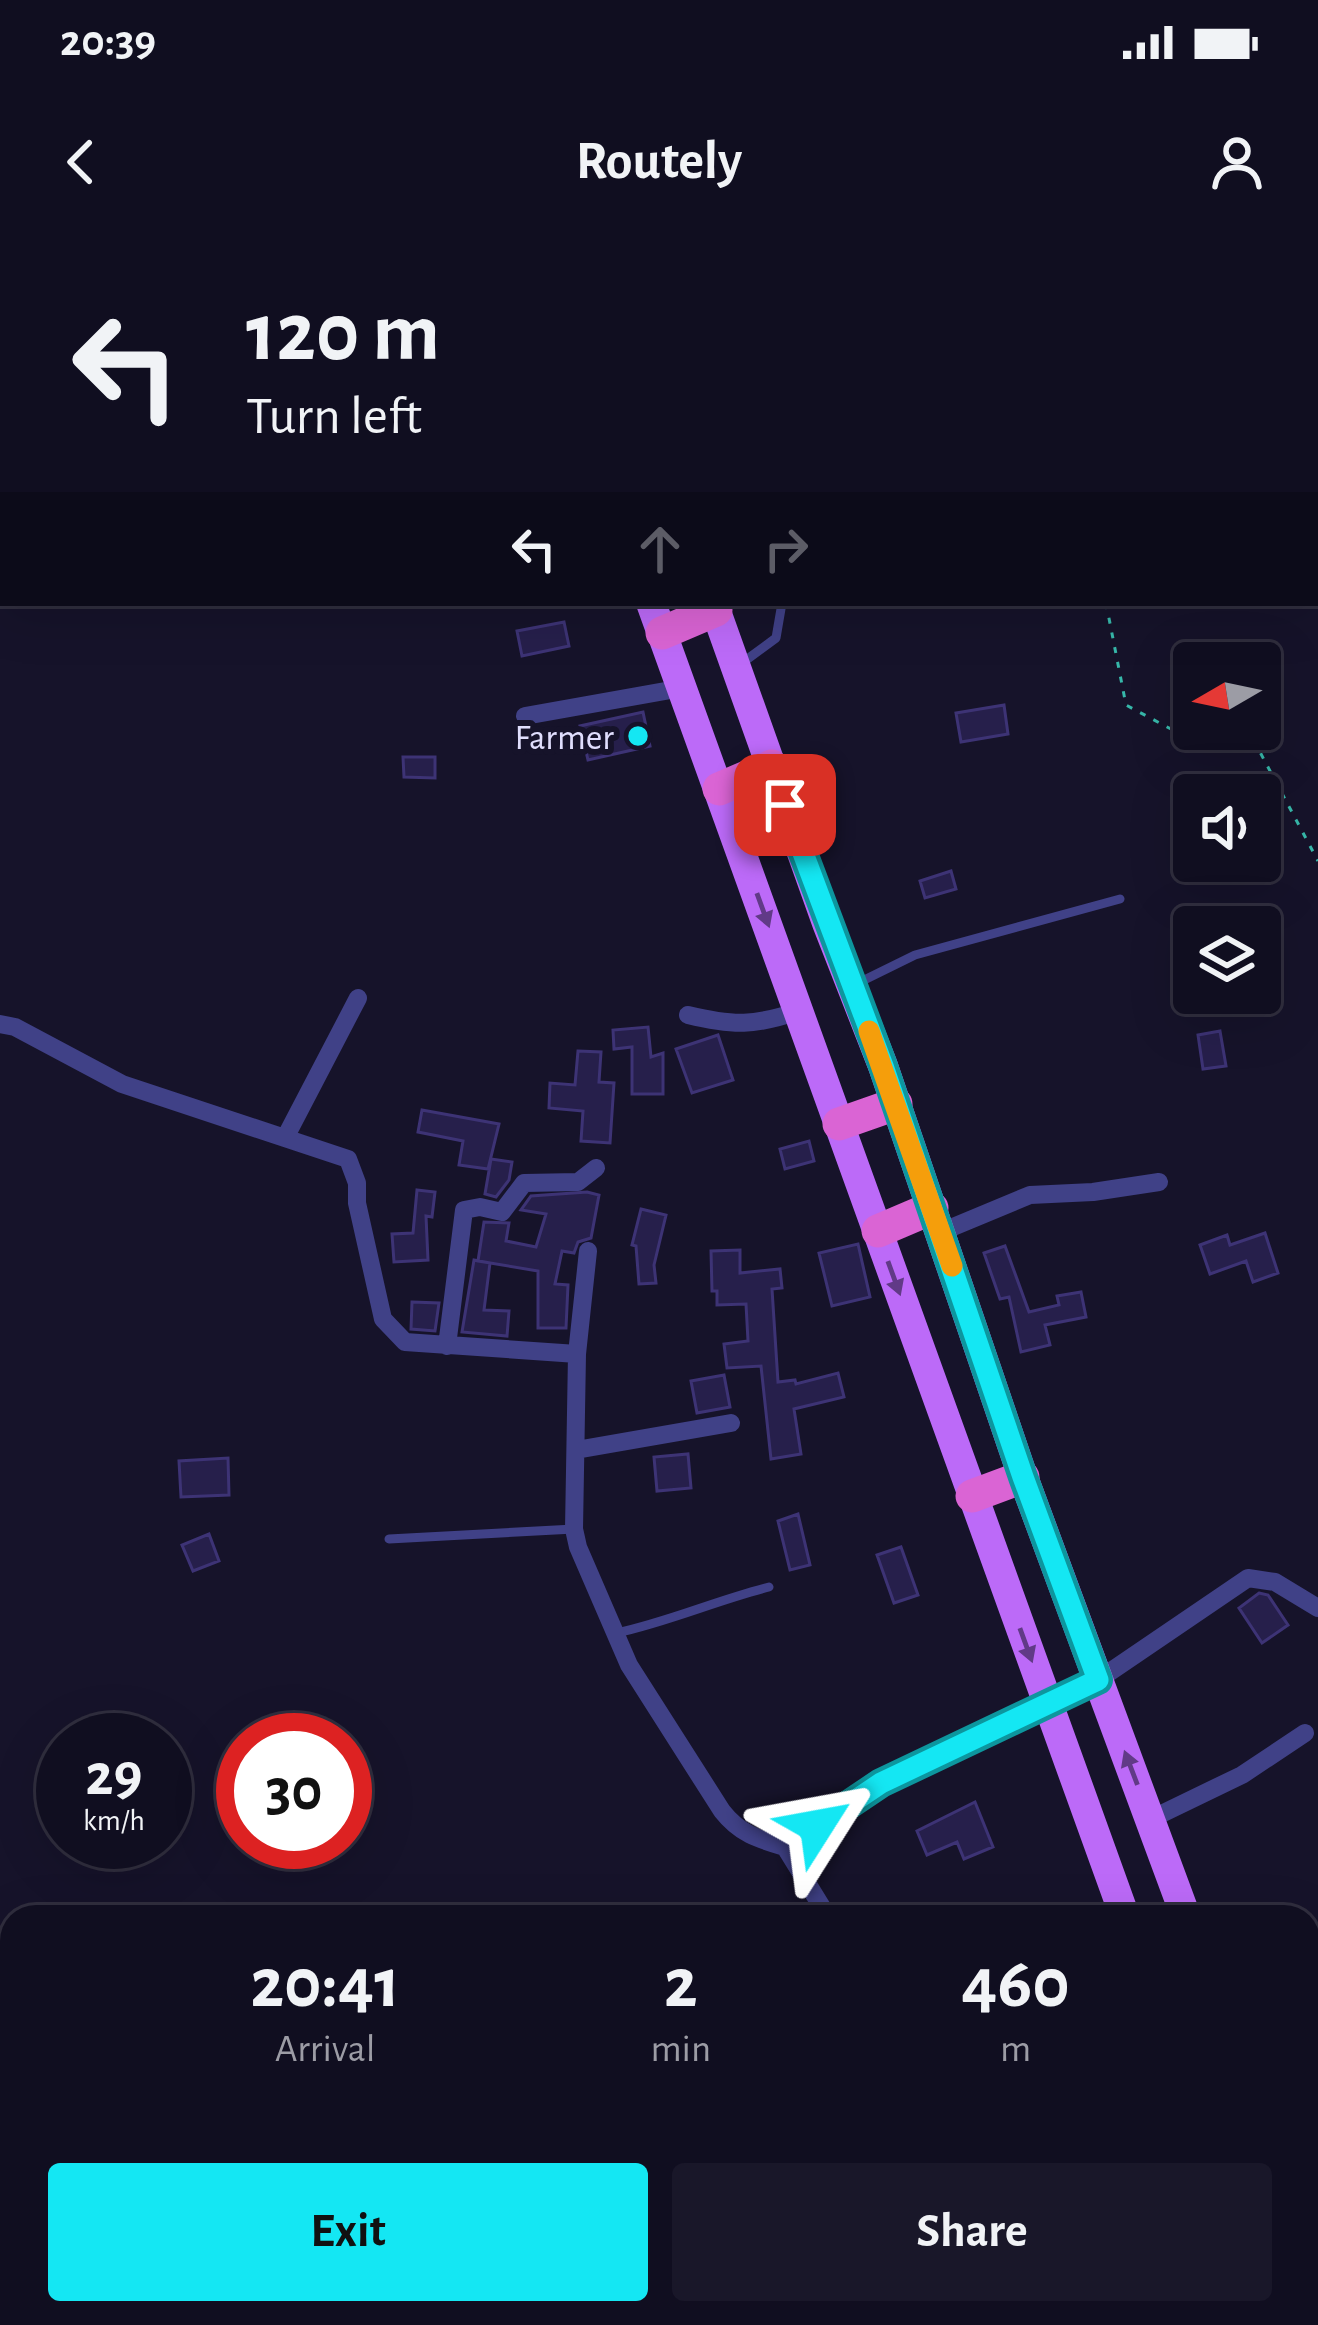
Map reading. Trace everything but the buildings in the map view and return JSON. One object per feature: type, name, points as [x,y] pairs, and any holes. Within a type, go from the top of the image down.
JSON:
[{"type":"highway","points":[[657,618],[714,607]]},
{"type":"highway","points":[[719,789],[772,766]]},
{"type":"highway","points":[[839,1124],[896,1104]]},
{"type":"highway","points":[[878,1231],[936,1220]]},
{"type":"highway","points":[[972,1496],[1023,1477]]},
{"type":"main road","points":[[714,607],[896,1104],[1023,1477],[1182,1905]]},
{"type":"main road","points":[[657,618],[1121,1905]]},
{"type":"street","points":[[525,716],[682,688]]},
{"type":"street","points":[[285,1138],[358,998]]},
{"type":"street","points":[[688,1015],[735,1026],[764,1023],[799,1011]]},
{"type":"street","points":[[0,1024],[15,1027],[122,1084],[352,1163],[383,1319],[405,1342],[577,1354]]},
{"type":"street","points":[[447,1346],[464,1210],[480,1207],[502,1212],[524,1183],[578,1182],[596,1168]]},
{"type":"street","points":[[936,1220],[1030,1195],[1159,1182]]},
{"type":"street","points":[[588,1251],[577,1354],[574,1529],[629,1665],[659,1715],[735,1828],[785,1847],[821,1905]]},
{"type":"street","points":[[576,1450],[731,1423]]},
{"type":"street","points":[[785,1847],[881,1783],[1098,1680],[1248,1578],[1275,1582],[1318,1608]]},
{"type":"street","points":[[1151,1819],[1242,1774],[1305,1733]]},
{"type":"lane","points":[[736,667],[776,638],[781,606]]},
{"type":"lane","points":[[851,986],[915,955],[1120,899]]},
{"type":"lane","points":[[388,1539],[574,1529]]},
{"type":"lane","points":[[616,1633],[652,1626],[712,1602],[769,1587]]},
{"type":"path","points":[[1107,606],[1126,705],[1184,736],[1253,739],[1318,861]]},
{"type":"slow traffic","points":[[869,1031],[952,1266]]},
{"type":"place","name":"Farmer","points":[[638,736]]},
{"type":"route","points":[[785,805],[883,1066],[1023,1477],[1098,1680],[881,1783],[817,1826]]}]
